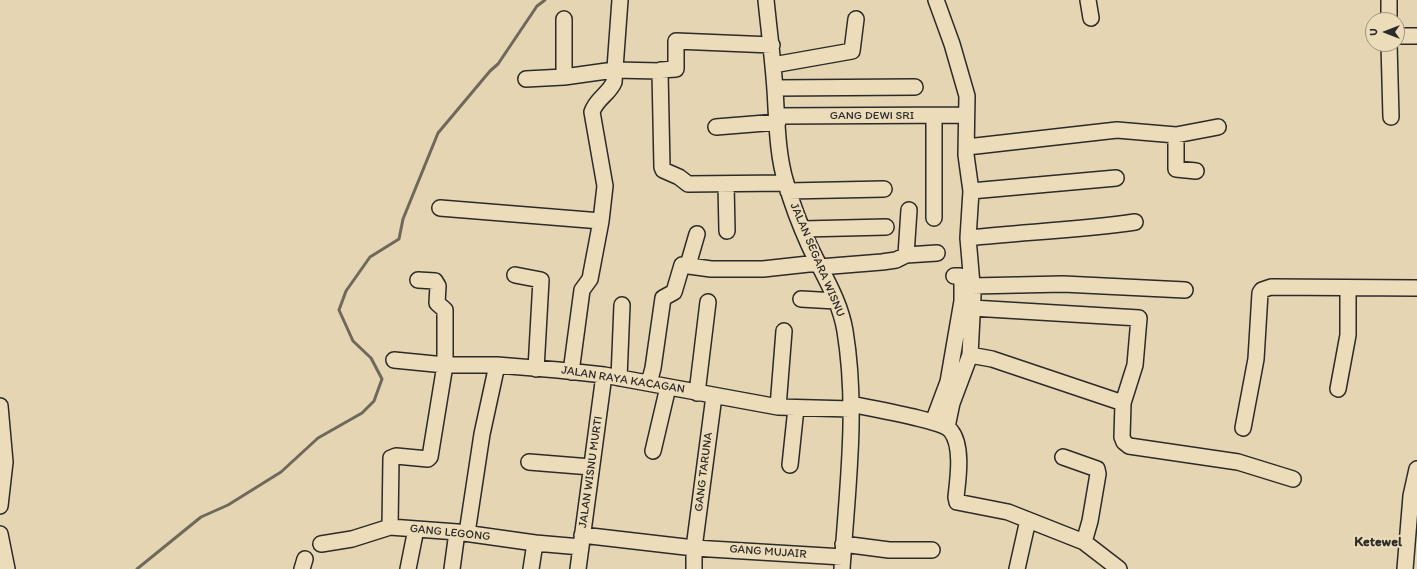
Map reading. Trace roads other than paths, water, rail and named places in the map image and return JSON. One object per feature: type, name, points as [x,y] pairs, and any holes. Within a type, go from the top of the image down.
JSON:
[{"type":"street","points":[[571,372],[582,290],[590,279],[601,221],[604,176],[592,112],[596,102],[612,86],[620,0]]},
{"type":"street","name":"JALAN SEGARA WISNU","points":[[766,0],[772,45],[772,65],[781,160],[787,187],[803,229],[836,301],[845,334],[851,406],[849,478],[843,557]]},
{"type":"street","points":[[936,0],[952,44],[967,96],[967,147],[971,191],[968,238],[972,286],[970,356],[952,403],[940,424]]},
{"type":"street","points":[[1088,0],[1091,18]]},
{"type":"street","points":[[1388,0],[1389,12]]},
{"type":"street","points":[[564,19],[564,77]]},
{"type":"street","points":[[772,65],[852,51],[856,19]]},
{"type":"street","points":[[1405,36],[1417,36]]},
{"type":"street","points":[[526,79],[564,77],[614,70],[660,71],[676,69],[676,40],[772,45]]},
{"type":"street","points":[[1389,52],[1391,117]]},
{"type":"street","points":[[660,71],[662,166],[663,170],[679,177],[688,184],[884,189]]},
{"type":"street","points":[[775,88],[915,87]]},
{"type":"street","name":"GANG DEWI SRI","points":[[716,127],[777,119],[966,115]]},
{"type":"street","points":[[934,116],[934,218]]},
{"type":"street","points":[[967,147],[1117,130],[1176,135],[1218,127]]},
{"type":"street","points":[[1176,135],[1176,169],[1196,171]]},
{"type":"street","points":[[971,191],[1116,178]]},
{"type":"street","points":[[726,184],[726,231]]},
{"type":"street","points":[[440,208],[601,221]]},
{"type":"street","points":[[906,255],[909,210]]},
{"type":"street","points":[[968,238],[1034,231],[1067,230],[1135,222]]},
{"type":"street","points":[[803,229],[886,227]]},
{"type":"street","points":[[688,265],[697,234]]},
{"type":"street","points":[[649,383],[653,368],[663,298],[674,292],[682,265],[711,269],[764,269],[882,262],[896,260],[906,255],[937,253]]},
{"type":"street","points":[[515,275],[542,280],[536,369]]},
{"type":"street","points":[[940,424],[962,301],[962,279],[960,276],[954,276]]},
{"type":"street","points":[[390,527],[391,458],[396,456],[428,459],[430,457],[445,365],[445,310],[437,301],[437,284],[435,281],[418,280]]},
{"type":"street","points":[[972,286],[1064,284],[1185,290]]},
{"type":"street","points":[[1243,428],[1256,359],[1262,290],[1271,287],[1417,288]]},
{"type":"street","points":[[1338,389],[1348,335],[1348,288]]},
{"type":"street","points":[[801,299],[836,301]]},
{"type":"street","points":[[697,393],[708,302]]},
{"type":"street","name":"JALAN WISNU MURTI","points":[[578,569],[591,467],[611,376],[622,305]]},
{"type":"street","points":[[972,308],[1138,317],[1135,365],[1123,403],[1122,437],[1124,442],[1129,446],[1238,462],[1293,478]]},
{"type":"street","points":[[778,407],[784,331]]},
{"type":"street","points":[[970,356],[992,359],[1123,403]]},
{"type":"street","name":"JALAN RAYA KACAGAN","points":[[394,360],[445,365],[496,365],[611,376],[778,407],[796,408],[851,406],[940,424]]},
{"type":"street","points":[[452,569],[462,533],[496,365]]},
{"type":"street","points":[[653,451],[668,387]]},
{"type":"street","name":"GANG TARUNA","points":[[694,569],[694,548],[714,396]]},
{"type":"street","points":[[0,406],[4,462],[0,506]]},
{"type":"street","points":[[790,465],[796,408]]},
{"type":"street","points":[[940,424],[952,432],[958,451],[959,464],[956,497],[957,502],[1008,512],[1084,542],[1119,569]]},
{"type":"street","points":[[1063,457],[1096,469],[1098,474],[1090,521],[1084,542]]},
{"type":"street","points":[[529,462],[591,467]]},
{"type":"street","points":[[1405,569],[1410,496],[1417,469]]},
{"type":"street","points":[[1017,569],[1028,520]]},
{"type":"street","name":"GANG LEGONG","points":[[321,544],[352,539],[390,527],[462,533],[535,543],[581,541]]},
{"type":"street","points":[[408,569],[416,529]]},
{"type":"street","points":[[0,534],[7,569]]},
{"type":"street","name":"GANG MUJAIR","points":[[581,541],[843,557],[889,550],[932,550]]},
{"type":"street","points":[[531,569],[535,543]]},
{"type":"waterway","points":[[137,569],[201,517],[228,505],[281,472],[318,438],[362,413],[374,401],[382,379],[371,358],[353,341],[339,310],[346,291],[370,257],[399,239],[403,219],[438,133],[490,71],[498,64],[537,6],[545,0]]},
{"type":"district","name":"Ketewel","points":[[1378,542]]}]
